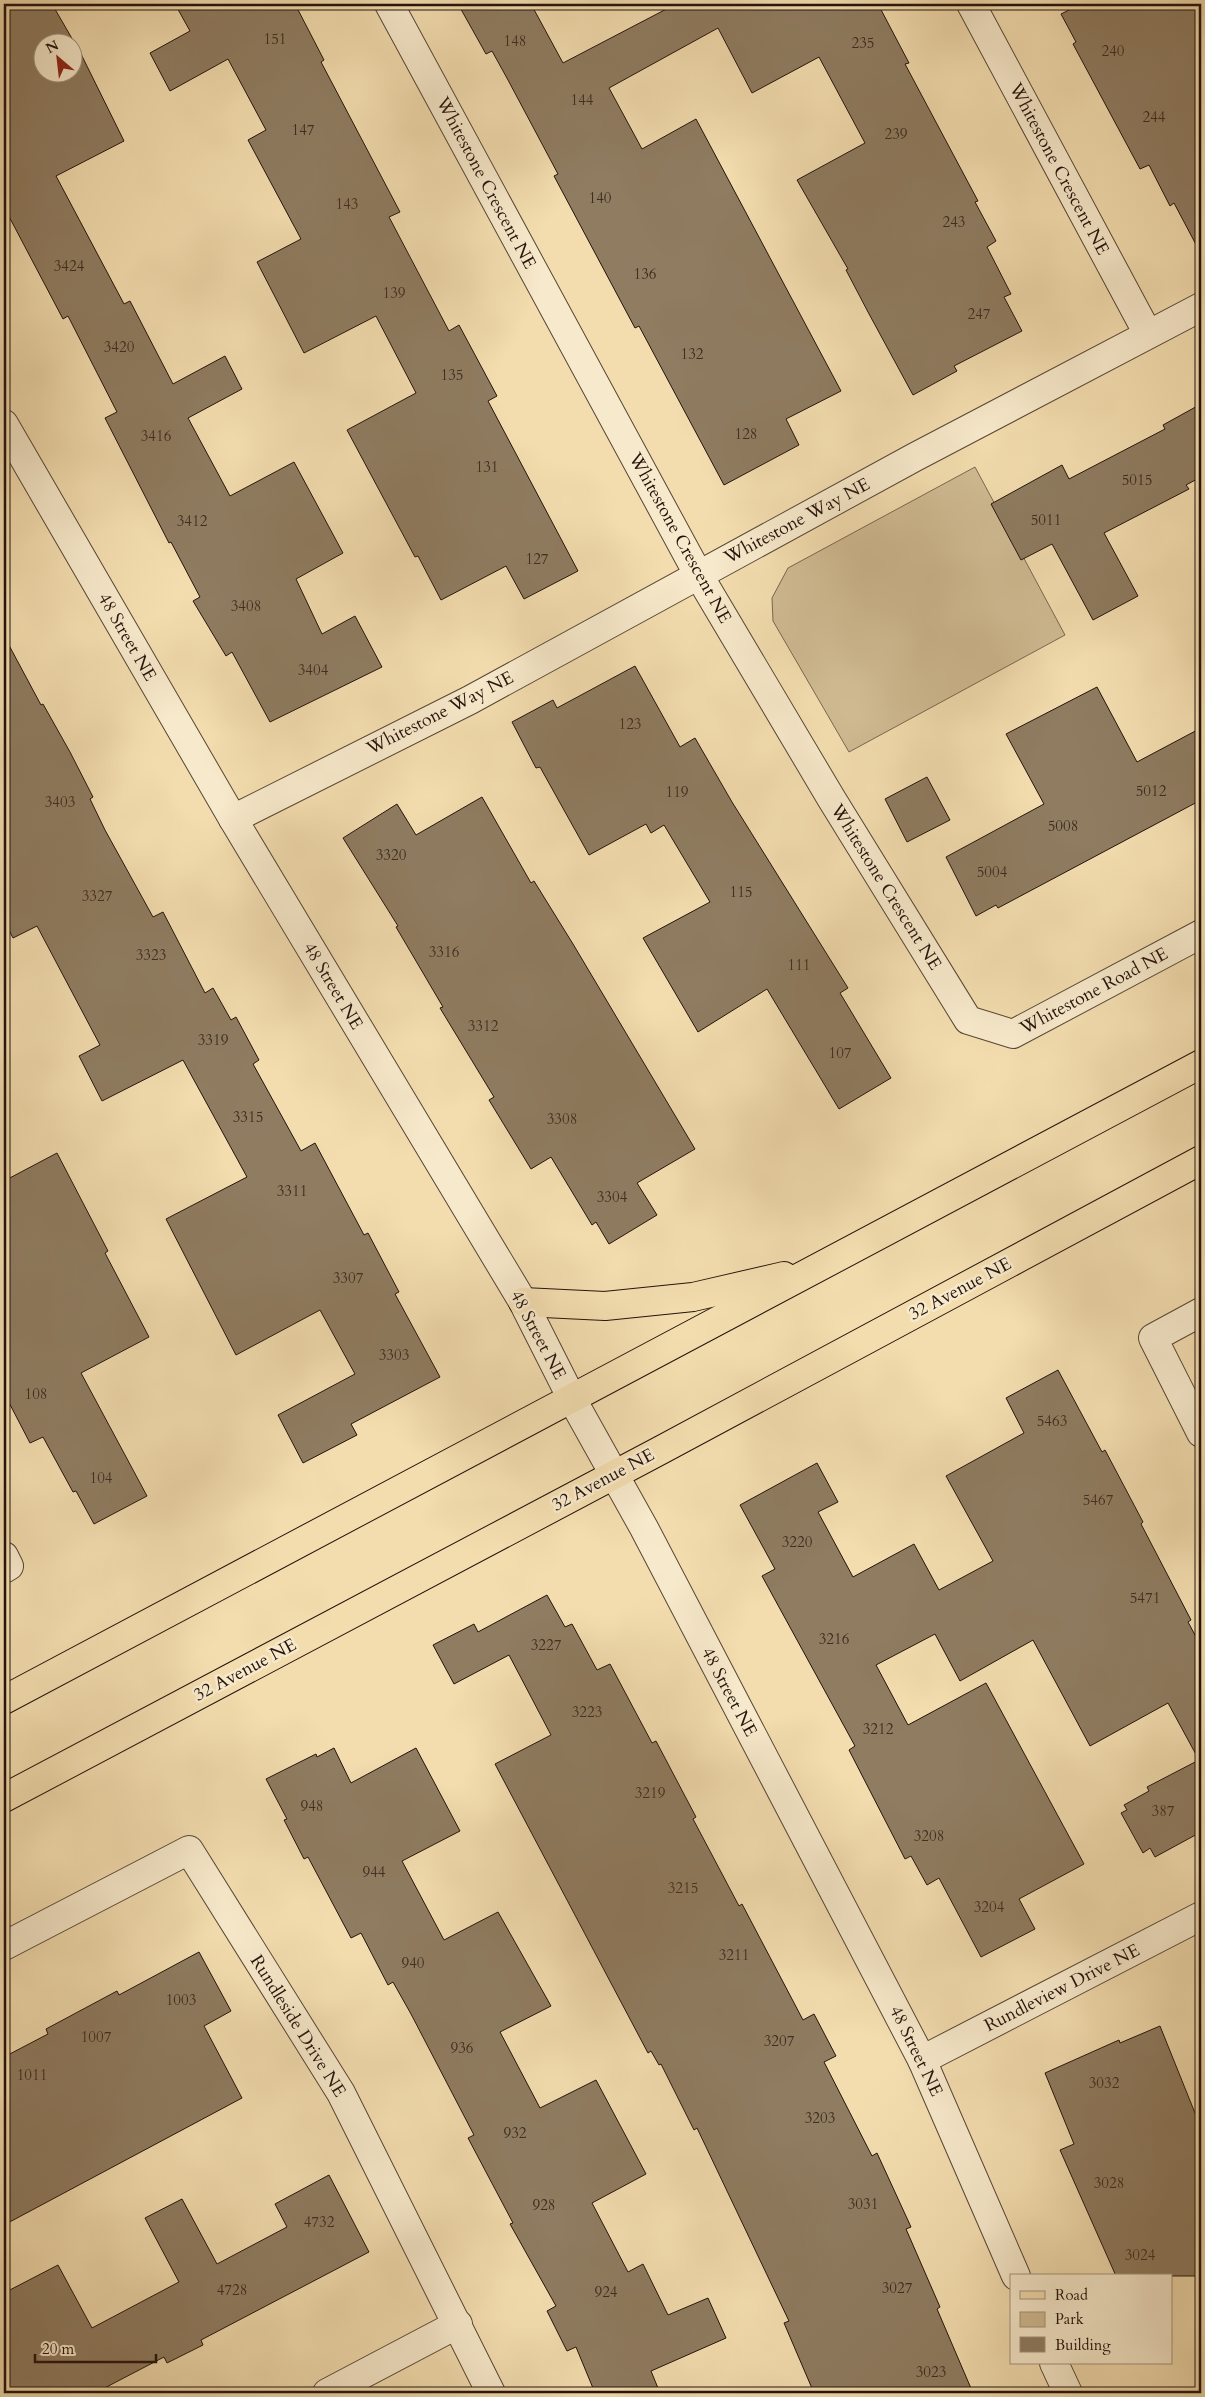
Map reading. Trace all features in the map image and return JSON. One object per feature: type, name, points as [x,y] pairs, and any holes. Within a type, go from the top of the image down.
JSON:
[{"type":"main road","points":[[4,1700],[1201,1064]]},
{"type":"main road","name":"32 Avenue NE","points":[[4,1798],[1201,1160]]},
{"type":"main road","points":[[523,1302],[605,1306],[693,1297],[820,1267]]},
{"type":"street","name":"Whitestone Crescent NE","points":[[389,4],[698,574],[831,798],[968,1020],[1013,1034]]},
{"type":"street","name":"Whitestone Crescent NE","points":[[971,4],[1148,334]]},
{"type":"street","name":"Whitestone Way NE","points":[[233,819],[470,700],[698,574],[1201,307]]},
{"type":"street","name":"48 Street NE","points":[[4,424],[233,819],[523,1302],[572,1399],[614,1474],[922,2060],[1015,2274]]},
{"type":"street","name":"Whitestone Road NE","points":[[1013,1034],[1201,934]]},
{"type":"street","points":[[1201,1312],[1153,1338],[1201,1433]]},
{"type":"street","points":[[4,1556],[8,1566],[4,1569]]},
{"type":"street","name":"Rundleside Drive NE","points":[[4,1946],[188,1850],[341,2094],[491,2393]]},
{"type":"street","name":"Rundleview Drive NE","points":[[922,2060],[1201,1916]]},
{"type":"street","points":[[326,2393],[458,2324]]},
{"type":"street","points":[[1054,2364],[1068,2393]]},
{"type":"green space","points":[[975,467],[1065,635],[849,752],[773,621],[772,598],[788,568]]},
{"type":"building","points":[[16,4],[52,4],[68,32],[32,32],[32,82],[82,82],[82,56],[124,141],[56,176],[124,304],[130,301],[173,384],[225,356],[242,389],[188,418],[230,496],[294,462],[343,553],[296,579],[322,634],[355,616],[382,667],[270,722],[232,652],[226,656],[193,601],[200,597],[171,542],[169,543],[105,418],[117,412],[68,316],[63,319],[4,207],[4,10]]},
{"type":"building","points":[[175,4],[295,4],[324,60],[321,62],[400,212],[389,217],[449,331],[459,325],[497,396],[488,401],[578,571],[524,599],[506,566],[441,600],[418,556],[415,557],[347,430],[416,393],[376,316],[304,353],[257,262],[301,239],[248,140],[266,130],[228,59],[170,91],[150,53],[190,31]]},
{"type":"building","points":[[458,4],[531,4],[563,63],[676,4],[878,4],[909,63],[905,64],[978,201],[975,202],[996,241],[987,247],[1011,294],[1004,297],[1022,331],[954,366],[957,371],[913,395],[846,270],[848,269],[797,180],[865,143],[819,57],[752,93],[718,28],[609,88],[642,149],[696,119],[841,391],[786,419],[799,445],[724,485],[639,326],[635,328],[554,176],[558,174],[492,51],[486,54]]},
{"type":"building","points":[[1081,4],[1201,4],[1201,254],[1174,203],[1170,206],[1149,165],[1140,169],[1073,44],[1076,42],[1061,14]]},
{"type":"building","points":[[1201,404],[1201,477],[1186,485],[1189,489],[1104,533],[1138,596],[1093,620],[1052,544],[1021,560],[991,504],[1062,465],[1069,479],[1165,429],[1163,425]]},
{"type":"building","points":[[4,636],[41,705],[43,704],[70,752],[93,797],[90,799],[105,830],[153,917],[163,912],[205,993],[213,988],[231,1020],[236,1017],[259,1060],[253,1064],[301,1151],[315,1143],[364,1235],[368,1233],[399,1292],[395,1294],[440,1377],[351,1424],[357,1435],[303,1463],[278,1415],[355,1374],[320,1310],[236,1355],[166,1219],[247,1177],[183,1060],[102,1101],[79,1056],[100,1045],[37,926],[13,938],[4,920]]},
{"type":"building","points":[[635,666],[680,747],[695,738],[732,802],[848,988],[840,993],[891,1078],[839,1109],[767,989],[698,1032],[643,938],[710,902],[664,825],[651,833],[646,824],[589,855],[540,767],[536,768],[512,722],[553,700],[557,708]]},
{"type":"building","points":[[1097,687],[1137,762],[1201,728],[1201,800],[998,908],[996,905],[976,916],[946,857],[1044,804],[1006,734]]},
{"type":"building","points":[[927,777],[950,820],[907,842],[885,799]]},
{"type":"building","points":[[482,797],[531,883],[534,881],[573,944],[695,1149],[637,1183],[657,1215],[609,1244],[596,1222],[592,1225],[551,1157],[531,1169],[489,1100],[494,1097],[440,1008],[443,1007],[396,927],[398,926],[343,838],[397,804],[416,835]]},
{"type":"building","points":[[57,1153],[108,1251],[105,1253],[149,1337],[81,1373],[147,1496],[94,1524],[76,1491],[73,1492],[43,1437],[30,1443],[4,1393],[4,1181]]},
{"type":"building","points":[[1058,1370],[1102,1452],[1105,1450],[1143,1522],[1141,1524],[1191,1620],[1188,1622],[1201,1646],[1201,1832],[1155,1857],[1150,1848],[1143,1853],[1121,1813],[1127,1810],[1124,1805],[1149,1791],[1147,1787],[1199,1760],[1168,1703],[1090,1746],[1033,1640],[960,1681],[935,1634],[876,1665],[908,1725],[986,1683],[1084,1864],[1019,1899],[1035,1929],[981,1957],[939,1878],[927,1885],[911,1856],[905,1859],[849,1750],[855,1746],[762,1576],[775,1569],[740,1505],[817,1463],[838,1502],[818,1512],[853,1577],[914,1544],[939,1590],[993,1561],[946,1476],[1024,1433],[1006,1398]]},
{"type":"building","points":[[547,1595],[565,1627],[572,1624],[597,1670],[610,1664],[652,1743],[656,1741],[696,1817],[693,1819],[739,1906],[742,1904],[803,2020],[814,2014],[836,2056],[824,2062],[872,2156],[877,2153],[911,2227],[906,2229],[940,2307],[937,2309],[973,2393],[814,2393],[784,2323],[789,2321],[697,2128],[694,2130],[661,2064],[659,2065],[651,2051],[648,2053],[495,1764],[551,1735],[509,1655],[454,1684],[433,1645],[474,1624],[478,1632]]},
{"type":"building","points":[[334,1748],[351,1783],[416,1748],[460,1831],[402,1861],[444,1940],[498,1912],[551,2006],[500,2032],[540,2108],[596,2080],[646,2174],[592,2203],[628,2272],[643,2264],[668,2315],[708,2298],[726,2338],[651,2371],[660,2393],[595,2393],[576,2347],[567,2351],[547,2311],[556,2306],[510,2224],[513,2223],[468,2138],[474,2135],[411,2014],[393,1982],[388,1985],[361,1933],[351,1938],[308,1857],[304,1859],[284,1820],[287,1819],[266,1779],[316,1754],[317,1757]]},
{"type":"building","points":[[199,1952],[231,2011],[204,2026],[242,2098],[4,2225],[4,2057],[48,2034],[46,2029],[117,1991],[119,1995]]},
{"type":"building","points":[[1160,2026],[1201,2128],[1201,2276],[1115,2274],[1060,2150],[1074,2144],[1045,2073],[1119,2040],[1120,2043]]},
{"type":"building","points":[[329,2175],[369,2252],[201,2340],[203,2345],[167,2363],[164,2357],[95,2393],[4,2393],[4,2293],[58,2265],[92,2328],[179,2282],[145,2218],[182,2199],[217,2264],[287,2227],[275,2204]]}]
